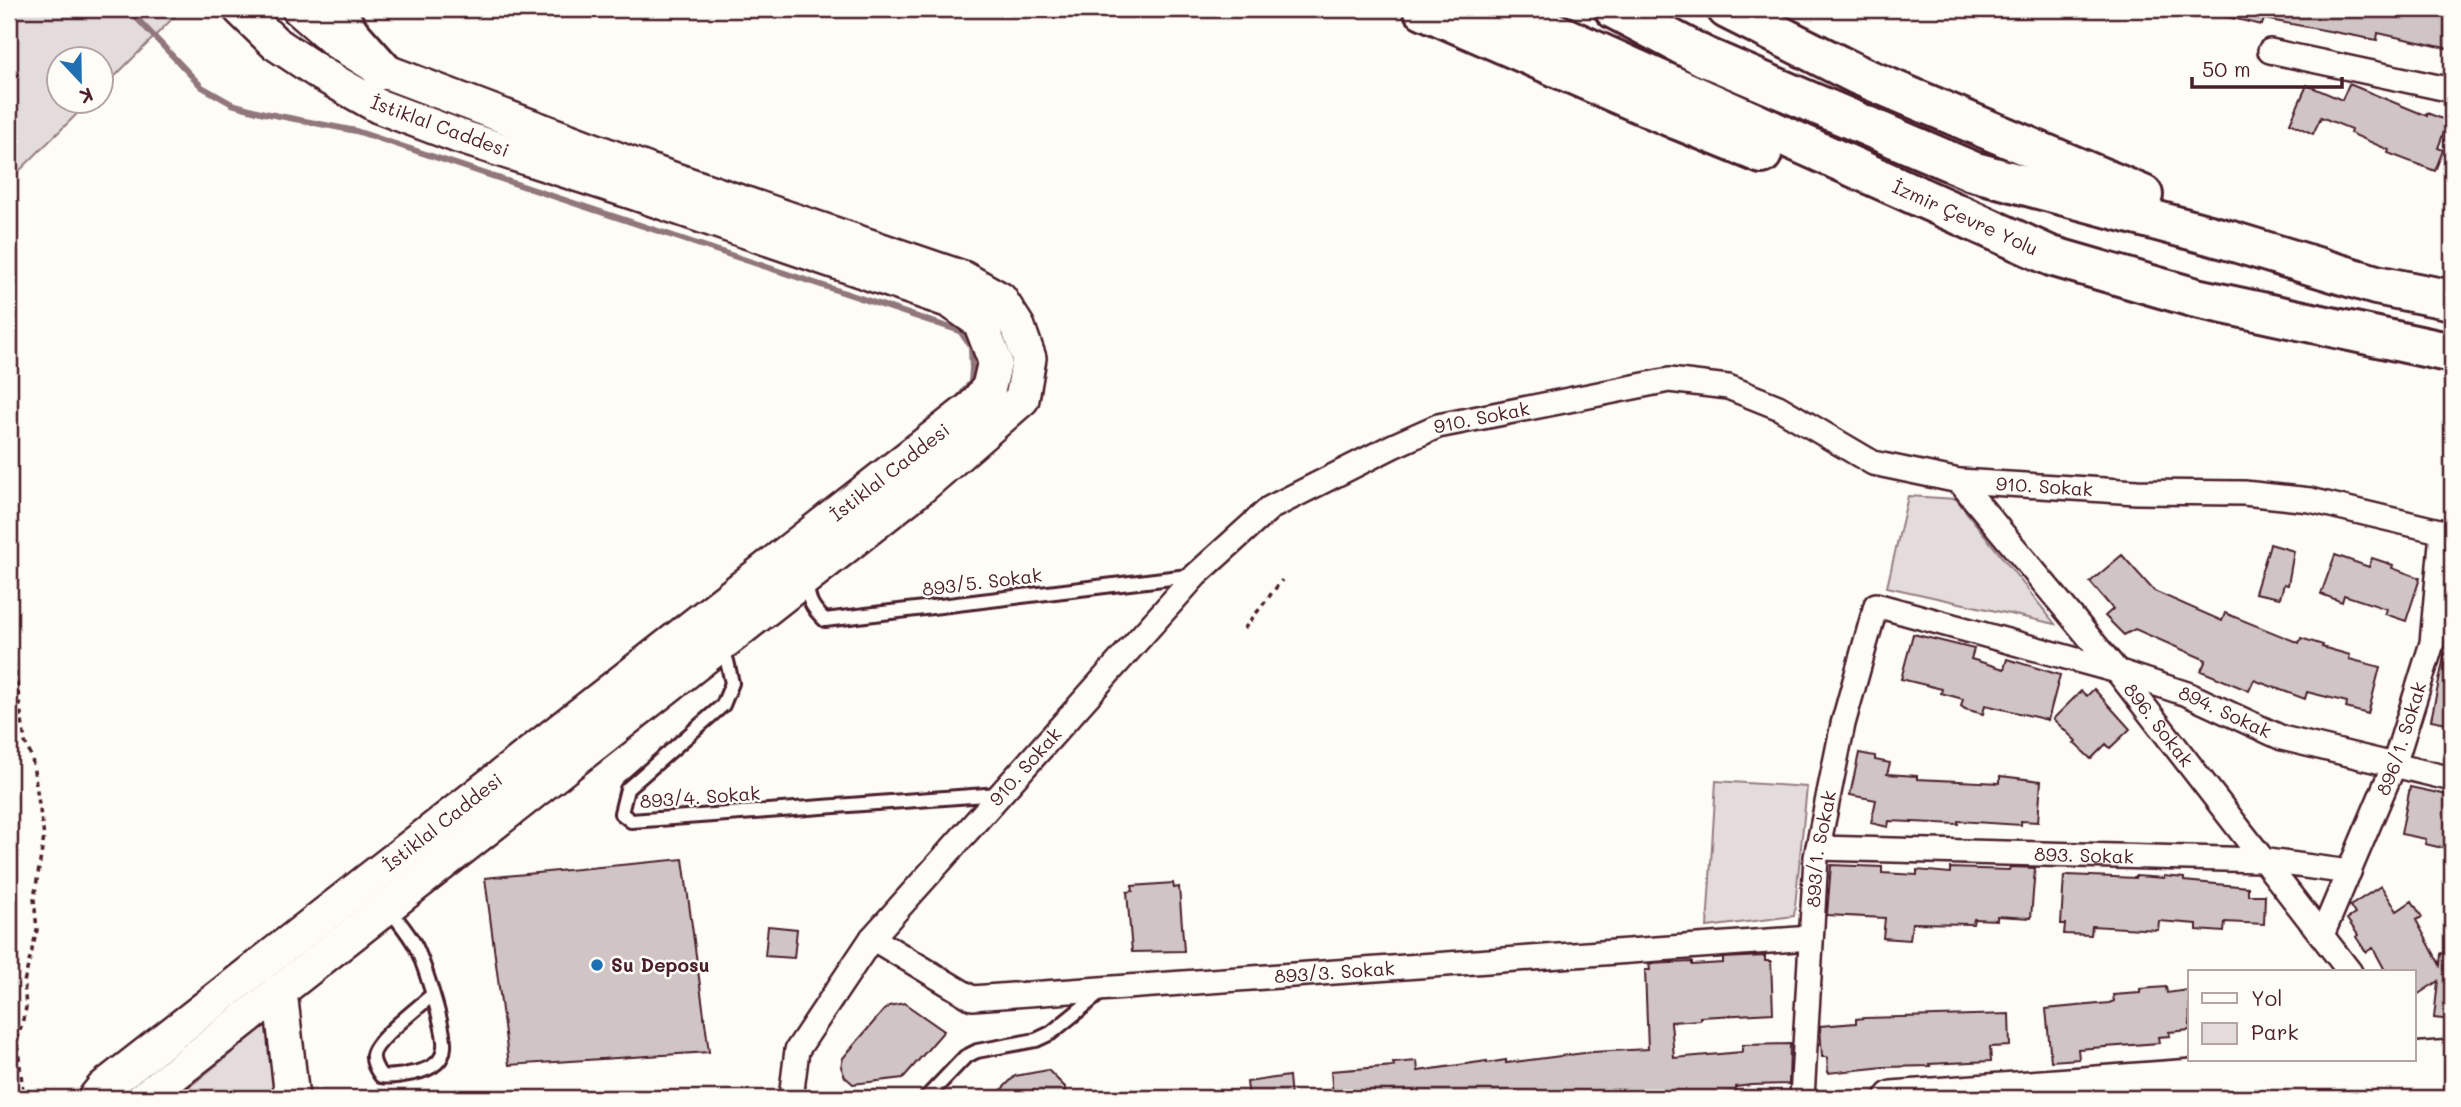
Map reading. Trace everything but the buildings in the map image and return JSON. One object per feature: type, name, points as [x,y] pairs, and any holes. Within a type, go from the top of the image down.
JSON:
[{"type":"highway","points":[[333,9],[350,34],[382,70]]},
{"type":"highway","points":[[1423,9],[1810,174],[2051,256]]},
{"type":"highway","name":"İzmir Çevre Yolu","points":[[1502,9],[2051,256],[2196,298],[2452,353]]},
{"type":"highway","points":[[1614,9],[1703,56],[1972,171],[2228,240],[2376,285],[2452,300]]},
{"type":"highway","points":[[1727,9],[1858,75],[2143,195],[2228,240]]},
{"type":"main road","name":"İstiklal Caddesi","points":[[95,1098],[103,1088],[974,406],[989,387],[995,361],[980,322],[950,301],[458,136],[378,106],[323,75],[275,43],[240,9]]},
{"type":"main road","name":"İstiklal Caddesi","points":[[144,1098],[920,488],[1022,399],[1029,358],[1018,327],[1000,299],[963,278],[649,171],[382,70],[337,41],[299,9]]},
{"type":"main road","points":[[280,991],[280,1096]]},
{"type":"main road","points":[[2271,1098],[2418,1075],[2452,1057]]},
{"type":"main road","points":[[1892,1098],[2418,1075],[2452,1086]]},
{"type":"street","points":[[2270,51],[2452,90]]},
{"type":"street","name":"910. Sokak","points":[[791,1098],[797,1050],[872,938],[1196,575],[1270,508],[1438,426],[1670,380],[1728,387],[1778,407],[1873,463],[1959,481],[2137,492],[2244,493],[2310,500],[2447,533]]},
{"type":"street","name":"896. Sokak","points":[[1959,481],[2117,671],[2348,970]]},
{"type":"street","name":"896/1. Sokak","points":[[2322,935],[2394,765],[2432,643],[2447,533]]},
{"type":"street","name":"894. Sokak","points":[[1876,605],[2117,671],[2187,694],[2282,738],[2452,779]]},
{"type":"street","name":"893/1. Sokak","points":[[1802,1098],[1818,848],[1843,724],[1876,605]]},
{"type":"street","name":"893. Sokak","points":[[1818,848],[2261,860],[2348,872]]},
{"type":"street","name":"893/3. Sokak","points":[[872,938],[972,998],[1811,938]]},
{"type":"lane","name":"893/5. Sokak","points":[[809,575],[807,590],[812,609],[825,620],[1196,575]]},
{"type":"lane","name":"893/4. Sokak","points":[[713,651],[727,661],[732,683],[723,705],[627,789],[621,813],[631,821],[1001,794]]},
{"type":"lane","points":[[388,906],[416,947],[432,995],[444,1047],[435,1066],[391,1078],[382,1076],[374,1065],[372,1055],[378,1044],[432,995]]},
{"type":"lane","points":[[926,1098],[965,1057],[976,1051],[1036,1040],[1051,1033],[1107,988]]},
{"type":"path","points":[[1244,629],[1282,580]]},
{"type":"path","points":[[9,643],[24,742],[32,758],[44,838],[34,899],[37,930],[24,982],[26,1008],[17,1042],[24,1098]]},
{"type":"path","points":[[241,1098],[280,1096]]},
{"type":"green space","points":[[9,9],[182,9],[116,75],[116,46],[46,46],[46,116],[75,116],[9,181]]},
{"type":"green space","points":[[1908,496],[1956,499],[2055,624],[1887,587]]},
{"type":"green space","points":[[1716,781],[1807,787],[1794,916],[1707,927]]},
{"type":"green space","points":[[276,1017],[281,1098],[175,1098],[178,1096]]},
{"type":"waterway","points":[[128,9],[202,87],[232,104],[356,131],[960,331],[971,347],[972,369],[971,382],[956,401]]},
{"type":"place","name":"Su Deposu","points":[[597,965]]}]
